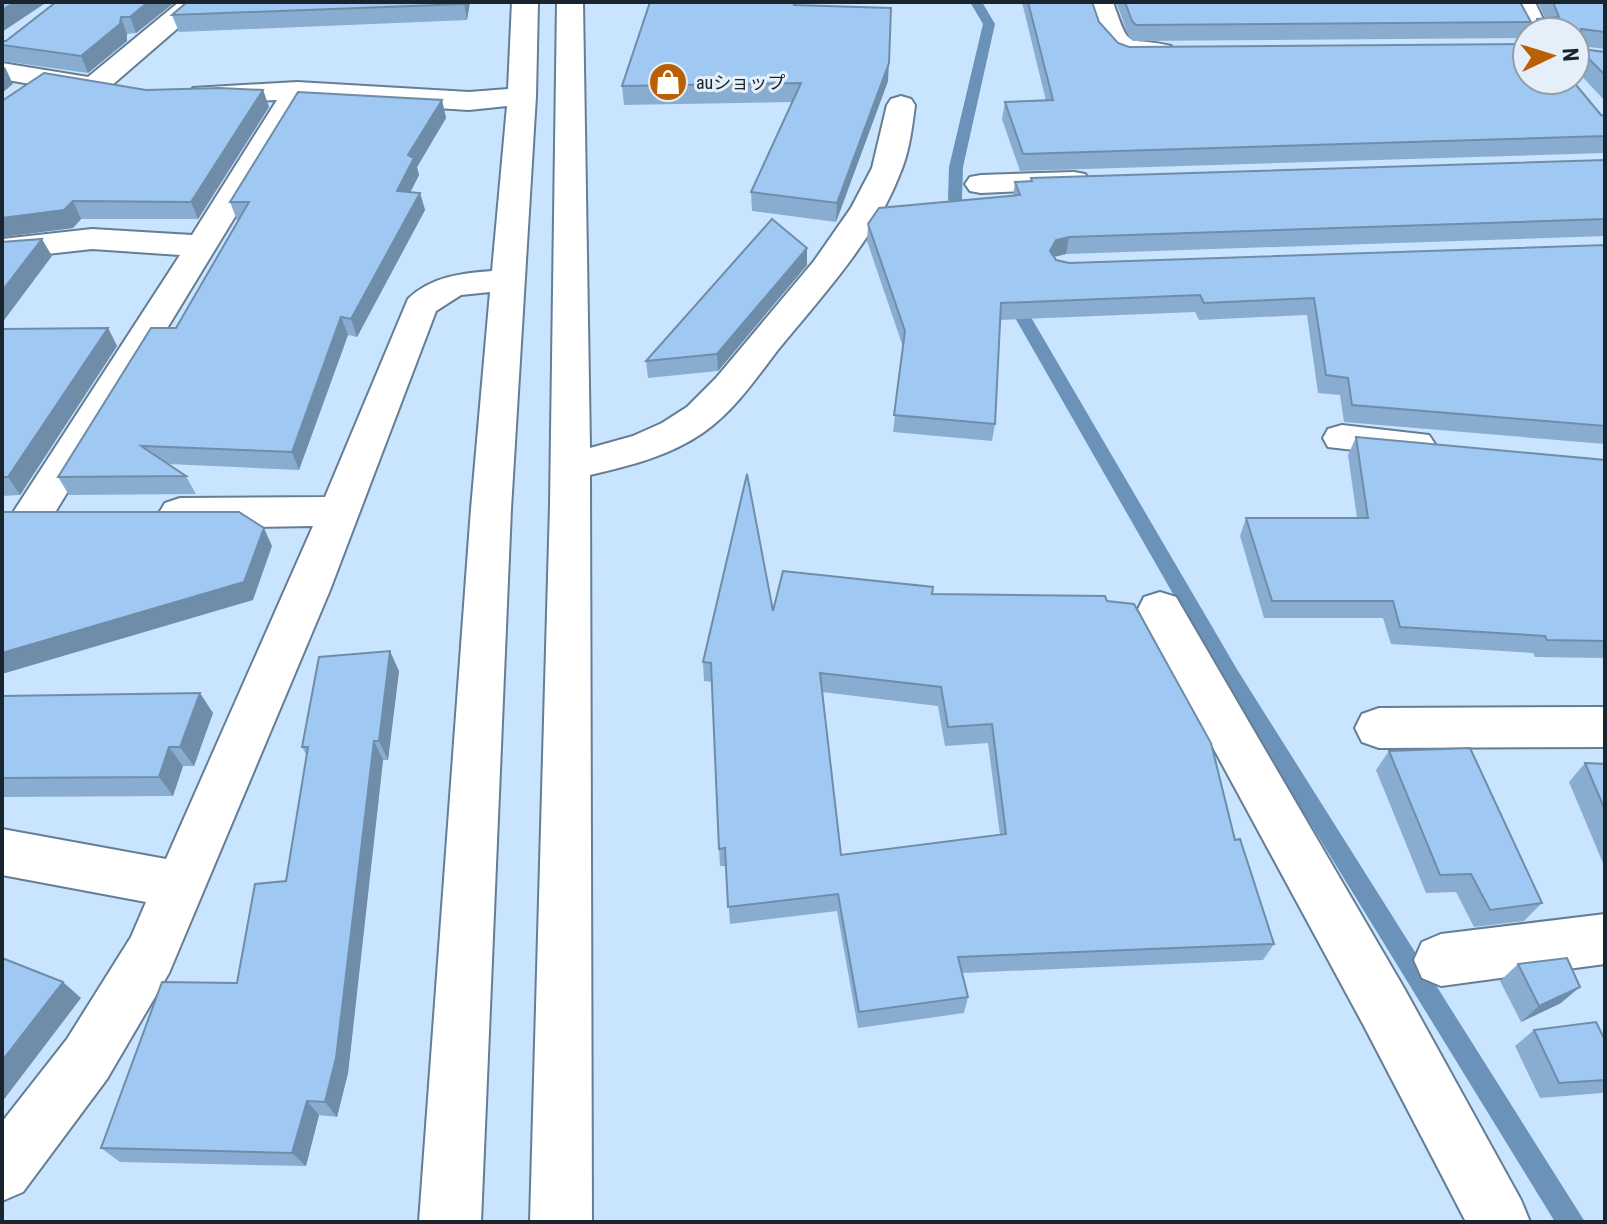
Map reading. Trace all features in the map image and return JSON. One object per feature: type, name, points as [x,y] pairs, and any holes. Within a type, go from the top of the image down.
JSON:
[{"type":"street","points":[[94,86],[195,2]]},
{"type":"street","points":[[450,1222],[491,509],[522,96],[525,2]]},
{"type":"street","points":[[561,1222],[569,466],[570,2]]},
{"type":"street","points":[[1100,2],[1114,43],[1121,50],[1181,51]]},
{"type":"street","points":[[2,71],[124,91]]},
{"type":"street","points":[[13,102],[46,78]]},
{"type":"street","points":[[170,95],[297,91],[469,101],[522,96]]},
{"type":"street","points":[[17,514],[202,246],[297,91]]},
{"type":"street","points":[[569,466],[612,458],[657,441],[686,426],[712,407],[858,224],[881,185],[896,139],[901,105]]},
{"type":"street","points":[[981,184],[1106,180]]},
{"type":"street","points":[[2,249],[92,239],[202,246]]},
{"type":"street","points":[[2,1171],[87,1059],[150,955],[339,511],[420,307],[427,298],[450,287],[508,280]]},
{"type":"street","points":[[1342,438],[1451,447]]},
{"type":"street","points":[[140,513],[339,511]]},
{"type":"street","points":[[17,514],[79,513]]},
{"type":"street","points":[[1160,609],[1384,1007],[1499,1222]]},
{"type":"street","points":[[1379,728],[1605,727]]},
{"type":"street","points":[[2,852],[179,885]]},
{"type":"street","points":[[1441,960],[1605,939]]},
{"type":"building","points":[[2,2],[15,2],[2,10]]},
{"type":"building","points":[[56,2],[148,2],[130,17],[121,17],[120,24],[81,56],[2,45],[2,41]]},
{"type":"building","points":[[187,2],[464,2],[464,4],[172,15]]},
{"type":"building","points":[[650,2],[795,2],[794,5],[891,8],[889,63],[837,203],[751,192],[801,83],[622,86]]},
{"type":"building","points":[[1028,2],[1092,2],[1099,22],[1118,43],[1129,47],[1511,44],[1511,96],[1585,96],[1605,116],[1605,136],[1023,154],[1005,102],[1053,100]]},
{"type":"building","points":[[1125,2],[1520,2],[1528,16],[1511,16],[1511,22],[1136,25]]},
{"type":"building","points":[[1553,2],[1605,2],[1605,32],[1591,30],[1591,16],[1559,16]]},
{"type":"building","points":[[1591,50],[1605,52],[1605,75],[1591,61]]},
{"type":"building","points":[[44,73],[146,90],[263,90],[191,202],[73,201],[64,210],[2,218],[2,101]]},
{"type":"building","points":[[298,92],[442,100],[408,155],[414,158],[397,191],[420,193],[351,319],[341,317],[292,452],[141,446],[186,476],[58,477],[151,328],[176,328],[249,202],[230,202]]},
{"type":"building","points":[[1605,160],[1605,219],[1069,237],[1056,240],[1050,251],[1056,260],[1069,263],[1605,245],[1605,426],[1352,405],[1348,378],[1326,375],[1314,298],[1204,303],[1200,295],[1001,303],[995,424],[894,415],[905,331],[868,224],[879,208],[1020,195],[1015,182],[1032,181],[1031,178]]},
{"type":"building","points":[[772,219],[807,248],[717,354],[646,361]]},
{"type":"building","points":[[42,239],[2,291],[2,242]]},
{"type":"building","points":[[108,328],[8,477],[2,477],[2,329]]},
{"type":"building","points":[[1356,437],[1605,460],[1605,641],[1547,640],[1545,636],[1400,627],[1393,601],[1272,601],[1246,518],[1368,518]]},
{"type":"building","points":[[747,474],[773,611],[783,571],[933,587],[932,594],[1105,596],[1107,601],[1134,604],[1211,743],[1235,840],[1240,839],[1274,944],[958,957],[968,997],[859,1012],[838,894],[728,907],[725,848],[719,849],[711,663],[703,662]],"holes":[[[820,673],[941,687],[948,727],[992,724],[1006,834],[841,855]]]},
{"type":"building","points":[[2,512],[239,512],[264,528],[244,582],[2,653]]},
{"type":"building","points":[[390,651],[379,741],[374,741],[336,1058],[325,1102],[307,1101],[292,1153],[101,1148],[162,982],[237,983],[255,884],[286,881],[308,747],[302,747],[319,657]]},
{"type":"building","points":[[200,693],[180,747],[169,747],[159,777],[2,778],[2,696]]},
{"type":"building","points":[[1470,748],[1542,903],[1490,910],[1471,874],[1440,875],[1389,751]]},
{"type":"building","points":[[1585,763],[1605,764],[1605,810]]},
{"type":"building","points":[[2,958],[63,982],[2,1061]]},
{"type":"building","points":[[1567,958],[1580,987],[1539,1006],[1518,964]]},
{"type":"building","points":[[1596,1022],[1605,1040],[1605,1080],[1559,1083],[1534,1030]]},
{"type":"waterway","points":[[968,222],[955,199],[956,167],[989,24],[976,2]]},
{"type":"waterway","points":[[1010,295],[1231,677],[1571,1222]]},
{"type":"place","name":"auショップ","points":[[668,82]]}]
